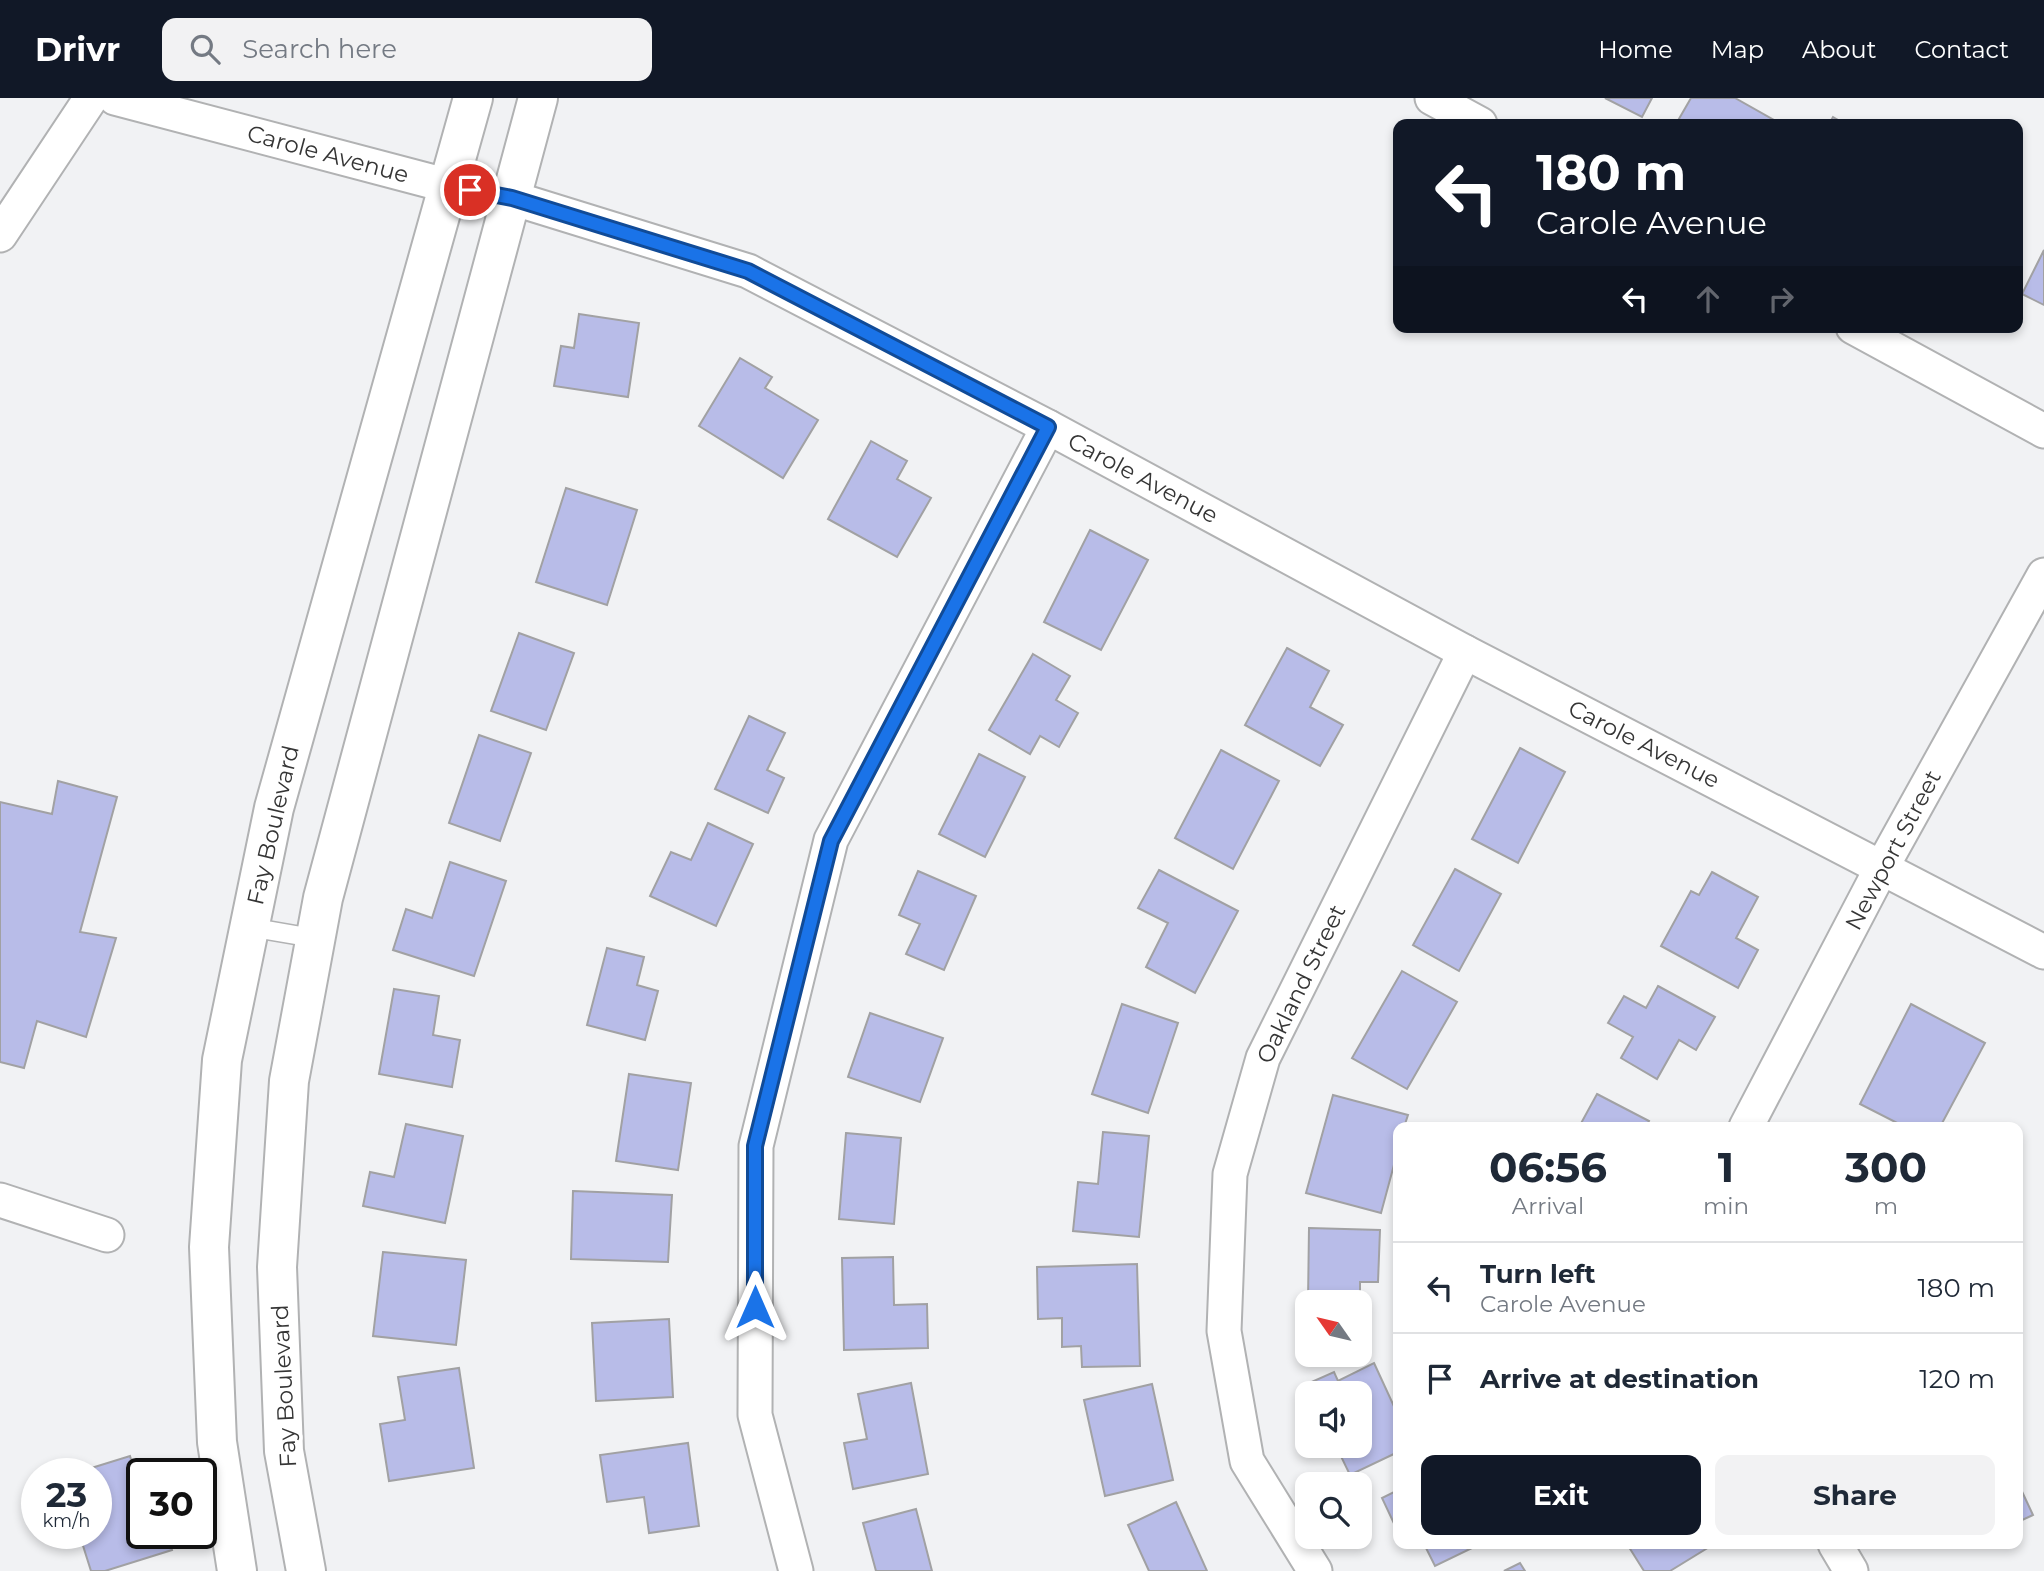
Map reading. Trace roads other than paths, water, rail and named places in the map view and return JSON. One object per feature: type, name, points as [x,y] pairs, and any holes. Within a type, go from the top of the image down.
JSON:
[{"type":"main road","name":"Fay Boulevard","points":[[237,1571],[217,1442],[209,1247],[222,1060],[274,808],[473,98]]},
{"type":"main road","name":"Fay Boulevard","points":[[306,1571],[284,1451],[277,1267],[289,1081],[313,938],[538,98]]},
{"type":"street","points":[[0,235],[91,98]]},
{"type":"street","name":"Carole Avenue","points":[[115,98],[449,186],[512,198],[748,271],[1048,427],[1465,652],[2044,952]]},
{"type":"street","points":[[1432,98],[1471,119]]},
{"type":"street","points":[[1864,333],[2044,431]]},
{"type":"street","points":[[796,1571],[755,1415],[755,1146],[831,841],[1048,427]]},
{"type":"street","name":"Newport Street","points":[[1749,1122],[1882,867],[2044,575]]},
{"type":"street","name":"Oakland Street","points":[[1315,1571],[1247,1461],[1224,1331],[1230,1174],[1263,1058],[1465,652]]},
{"type":"street","points":[[0,1200],[107,1235]]},
{"type":"street","points":[[1838,1549],[1851,1571]]},
{"type":"lane","points":[[250,927],[313,938]]}]
